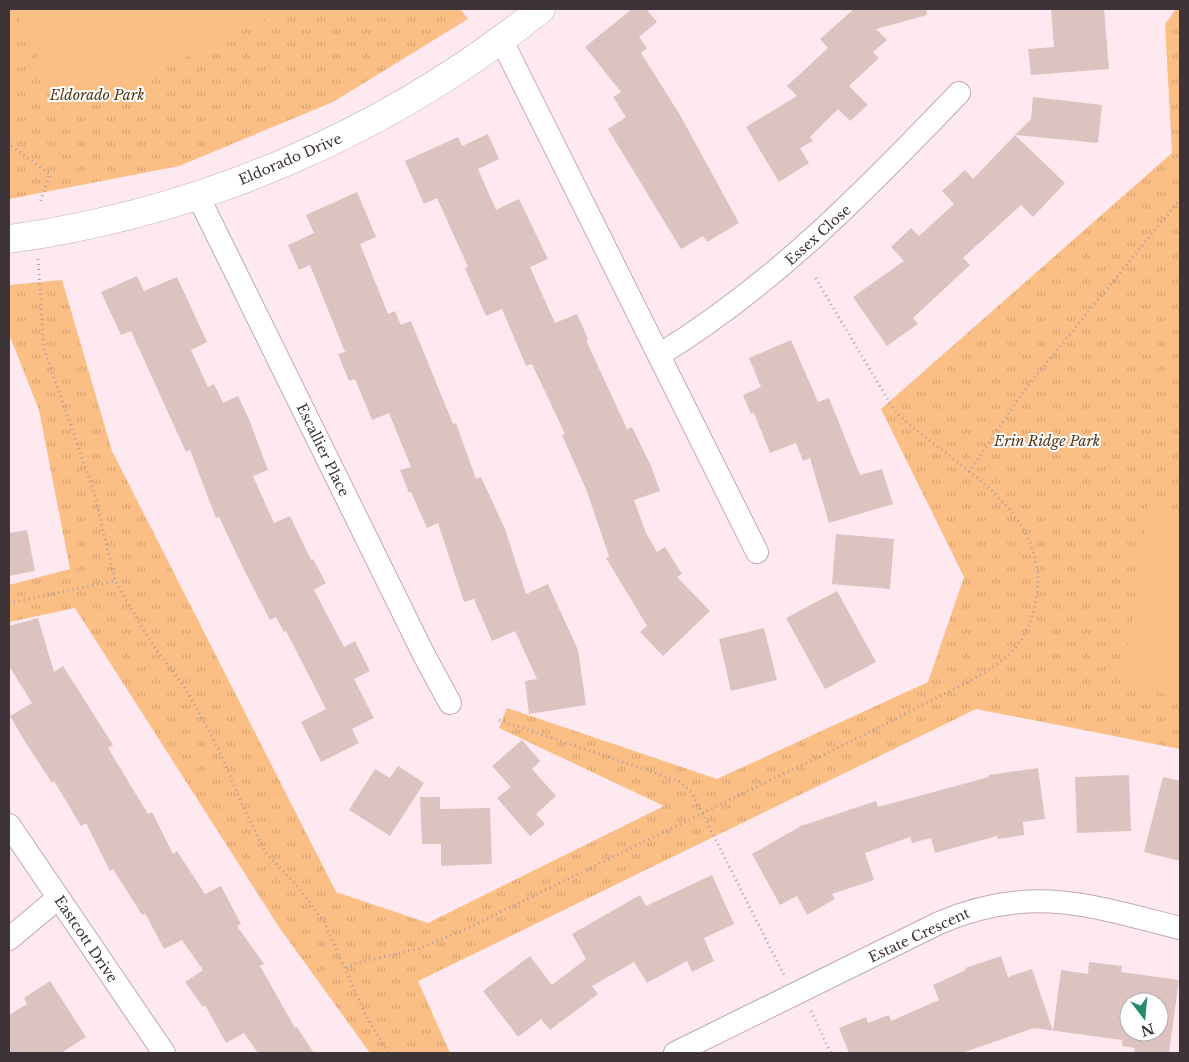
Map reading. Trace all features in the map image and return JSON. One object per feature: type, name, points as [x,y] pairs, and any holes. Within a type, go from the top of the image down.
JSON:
[{"type":"street","name":"Eldorado Drive","points":[[22,238],[122,218],[198,196],[277,167],[341,137],[416,96],[542,9]]},
{"type":"street","points":[[501,39],[757,552]]},
{"type":"street","name":"Essex Close","points":[[659,355],[703,327],[780,269],[853,203],[959,93]]},
{"type":"street","name":"Escallier Place","points":[[198,196],[420,647],[450,702]]},
{"type":"street","name":"Eastcott Drive","points":[[9,825],[164,1053]]},
{"type":"street","points":[[9,939],[58,898]]},
{"type":"street","name":"Estate Crescent","points":[[675,1053],[930,927],[976,908],[1024,900],[1068,902],[1180,928]]},
{"type":"path","points":[[9,142],[11,146],[50,174],[40,202]]},
{"type":"path","points":[[969,472],[1023,392],[1180,199]]},
{"type":"path","points":[[22,238],[44,349],[94,492],[115,581],[152,644],[188,691],[219,750],[244,810],[266,853],[299,888],[324,922],[365,1014],[388,1053]]},
{"type":"path","points":[[346,968],[356,963],[417,949],[448,937],[893,720],[997,664],[1019,643],[1032,616],[1037,590],[1036,564],[1028,541],[1013,515],[992,491],[909,426],[894,410],[815,277]]},
{"type":"path","points":[[9,603],[115,581]]},
{"type":"path","points":[[499,720],[680,782],[692,793],[704,812],[786,979]]},
{"type":"path","points":[[808,1006],[831,1053]]},
{"type":"green space","name":"Eldorado Park","points":[[9,9],[460,9],[468,19],[333,102],[179,166],[9,199]]},
{"type":"green space","points":[[15,9],[265,9],[269,17],[67,115]]},
{"type":"green space","name":"Erin Ridge Park","points":[[1176,9],[1180,9],[1180,749],[976,709],[418,981],[450,1053],[370,1053],[279,927],[75,608],[9,622],[9,585],[70,569],[39,410],[9,334],[9,285],[62,280],[112,451],[336,892],[428,923],[664,806],[499,728],[507,708],[717,779],[928,682],[964,577],[881,409],[1172,153],[1165,24]]},
{"type":"green space","points":[[1149,506],[1180,511],[1180,696],[1122,687]]},
{"type":"building","points":[[632,9],[646,9],[657,22],[639,37],[647,48],[641,53],[680,115],[739,223],[707,242],[703,236],[681,249],[608,129],[626,117],[613,97],[621,92],[585,47]]},
{"type":"building","points":[[854,9],[926,9],[927,15],[876,29],[887,40],[873,52],[879,58],[849,86],[868,105],[850,121],[838,109],[810,137],[813,141],[800,148],[809,163],[779,182],[746,127],[797,96],[787,86],[828,48],[820,39]]},
{"type":"building","points":[[1051,9],[1104,9],[1109,69],[1031,75],[1028,49],[1054,47]]},
{"type":"building","points":[[1033,97],[1102,105],[1098,143],[1015,135],[1031,119]]},
{"type":"building","points":[[488,134],[499,159],[478,169],[496,210],[519,199],[548,259],[530,267],[555,323],[577,314],[588,339],[586,340],[627,429],[632,427],[651,466],[660,491],[634,500],[646,533],[657,552],[665,547],[682,574],[677,577],[710,611],[663,656],[640,632],[647,626],[606,558],[609,556],[586,489],[562,435],[565,434],[532,364],[526,366],[502,309],[486,316],[465,268],[468,267],[437,198],[424,204],[405,161],[458,137],[462,146]]},
{"type":"building","points":[[1015,135],[1065,183],[1033,217],[1021,205],[963,258],[970,265],[913,318],[918,324],[887,346],[853,297],[904,261],[891,247],[911,228],[919,236],[954,204],[942,191],[965,170],[973,179]]},
{"type":"building","points":[[357,192],[376,237],[360,244],[388,314],[395,311],[401,325],[411,321],[453,424],[456,423],[476,479],[481,477],[505,529],[526,594],[548,584],[578,650],[586,705],[529,714],[525,681],[537,679],[515,631],[492,641],[474,599],[464,602],[438,523],[427,528],[411,492],[409,493],[400,470],[411,467],[389,413],[372,420],[355,379],[349,381],[338,354],[345,352],[310,265],[299,270],[288,245],[314,233],[306,215]]},
{"type":"building","points":[[137,276],[144,291],[177,277],[207,342],[191,350],[208,387],[214,384],[223,403],[238,396],[249,419],[268,470],[253,476],[274,523],[290,516],[311,560],[313,559],[326,583],[314,590],[344,647],[355,641],[370,671],[354,679],[374,718],[352,729],[359,743],[321,762],[301,722],[326,709],[286,631],[284,632],[276,617],[270,620],[219,517],[216,518],[190,450],[186,452],[131,331],[121,335],[101,292]]},
{"type":"building","points":[[791,340],[818,402],[829,398],[860,475],[882,469],[893,504],[829,523],[810,458],[803,461],[796,443],[770,453],[754,413],[751,414],[743,395],[761,387],[749,358]]},
{"type":"building","points":[[27,530],[35,571],[9,576],[9,533]]},
{"type":"building","points":[[836,534],[894,539],[890,589],[832,584]]},
{"type":"building","points":[[837,591],[876,662],[825,689],[786,618]]},
{"type":"building","points":[[38,618],[54,672],[63,666],[113,745],[108,748],[148,814],[152,812],[173,854],[177,851],[205,894],[221,886],[241,924],[237,926],[264,964],[260,966],[295,1028],[297,1027],[314,1053],[258,1053],[244,1033],[226,1043],[205,1005],[203,1007],[185,982],[203,970],[182,940],[164,949],[145,913],[142,915],[113,869],[110,871],[86,823],[81,826],[54,781],[52,783],[24,740],[10,716],[32,703],[9,666],[9,626]]},
{"type":"building","points":[[764,628],[777,680],[731,691],[719,639]]},
{"type":"building","points":[[522,740],[540,761],[532,769],[556,796],[536,814],[545,824],[530,836],[497,798],[511,787],[492,766]]},
{"type":"building","points":[[398,766],[424,783],[390,836],[349,810],[375,769],[390,778]]},
{"type":"building","points":[[1038,768],[1045,819],[1023,822],[1024,835],[998,839],[997,836],[935,853],[931,838],[912,843],[910,837],[865,853],[874,880],[832,894],[835,899],[807,915],[797,896],[780,905],[752,854],[801,826],[876,801],[878,807],[989,777],[989,775]]},
{"type":"building","points":[[1129,775],[1131,831],[1077,833],[1075,777]]},
{"type":"building","points":[[1163,777],[1180,781],[1180,861],[1144,852]]},
{"type":"building","points":[[420,797],[440,797],[440,809],[490,808],[492,864],[441,866],[441,844],[422,844]]},
{"type":"building","points":[[712,875],[734,924],[704,938],[714,961],[692,972],[687,961],[647,983],[634,962],[592,986],[598,994],[550,1030],[541,1019],[518,1037],[483,991],[530,956],[552,985],[586,959],[572,934],[640,895],[646,906]]},
{"type":"building","points":[[1001,956],[1008,977],[1032,969],[1053,1031],[1034,1028],[962,1053],[849,1053],[839,1028],[866,1017],[868,1023],[889,1015],[891,1021],[939,1000],[933,985],[966,970],[965,968]]},
{"type":"building","points":[[1089,962],[1122,966],[1121,972],[1179,980],[1169,1053],[1134,1053],[1135,1048],[1122,1046],[1122,1042],[1169,1042],[1169,992],[1119,992],[1119,1040],[1053,1031],[1061,970],[1088,974]]},
{"type":"building","points":[[50,981],[86,1037],[61,1053],[9,1053],[9,1015],[27,1004],[24,998]]}]
